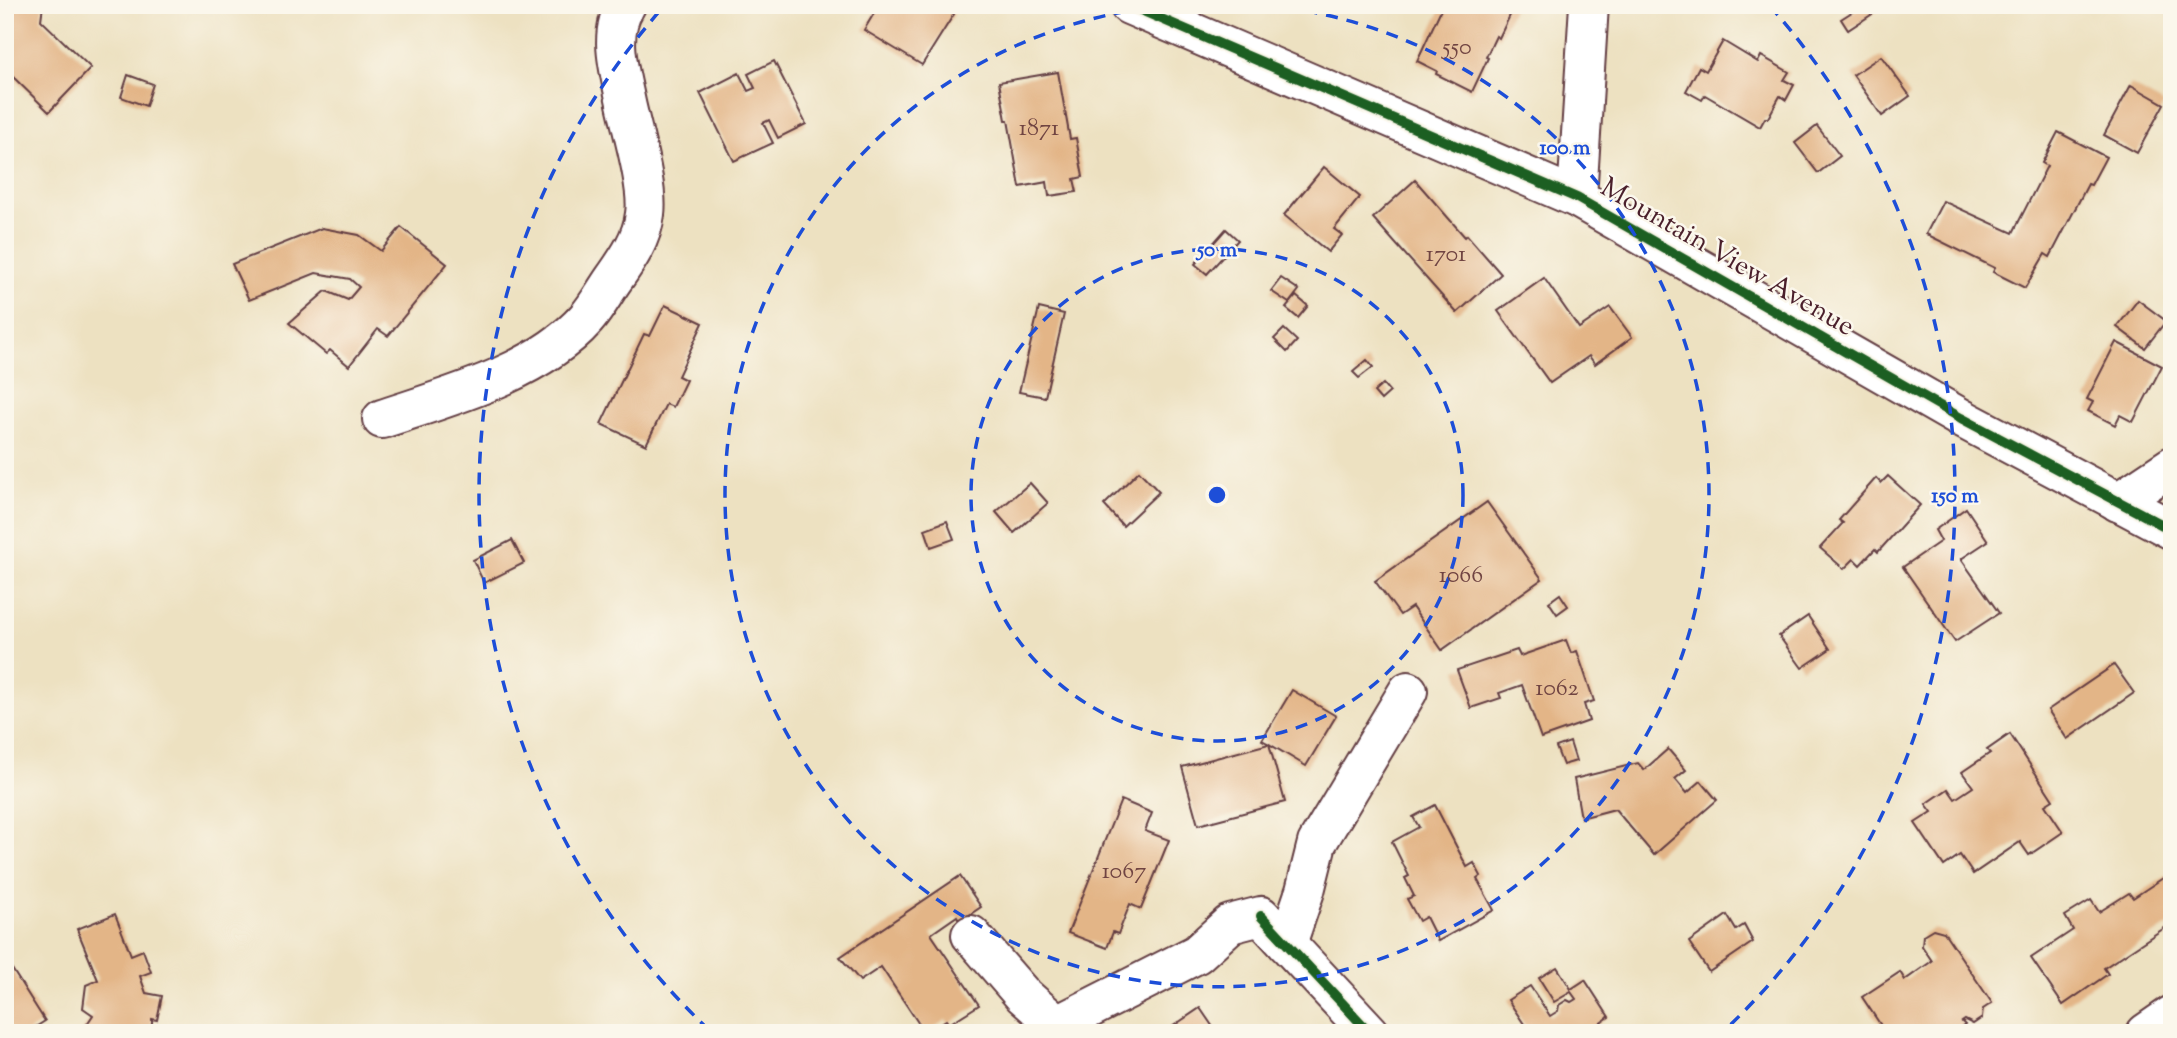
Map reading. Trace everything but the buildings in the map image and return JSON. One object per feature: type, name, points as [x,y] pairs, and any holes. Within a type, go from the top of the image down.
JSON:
[{"type":"street","points":[[382,419],[474,388],[545,354],[585,320],[634,250],[646,213],[643,183],[615,39],[626,5]]},
{"type":"street","name":"Mountain View Avenue","points":[[1129,5],[1207,21],[1577,198],[1961,418],[2172,530]]},
{"type":"street","points":[[1577,198],[1589,5]]},
{"type":"street","points":[[2118,502],[2172,466]]},
{"type":"street","points":[[1287,944],[1305,891],[1317,843],[1408,691]]},
{"type":"street","points":[[971,935],[1023,995],[1056,1025],[1197,954],[1230,924],[1261,916],[1370,1033]]},
{"type":"street","points":[[2146,1033],[2172,1015]]},
{"type":"cycle path","points":[[1129,5],[1577,198],[1961,418],[2172,530]]},
{"type":"cycle path","points":[[1261,916],[1370,1033]]}]
